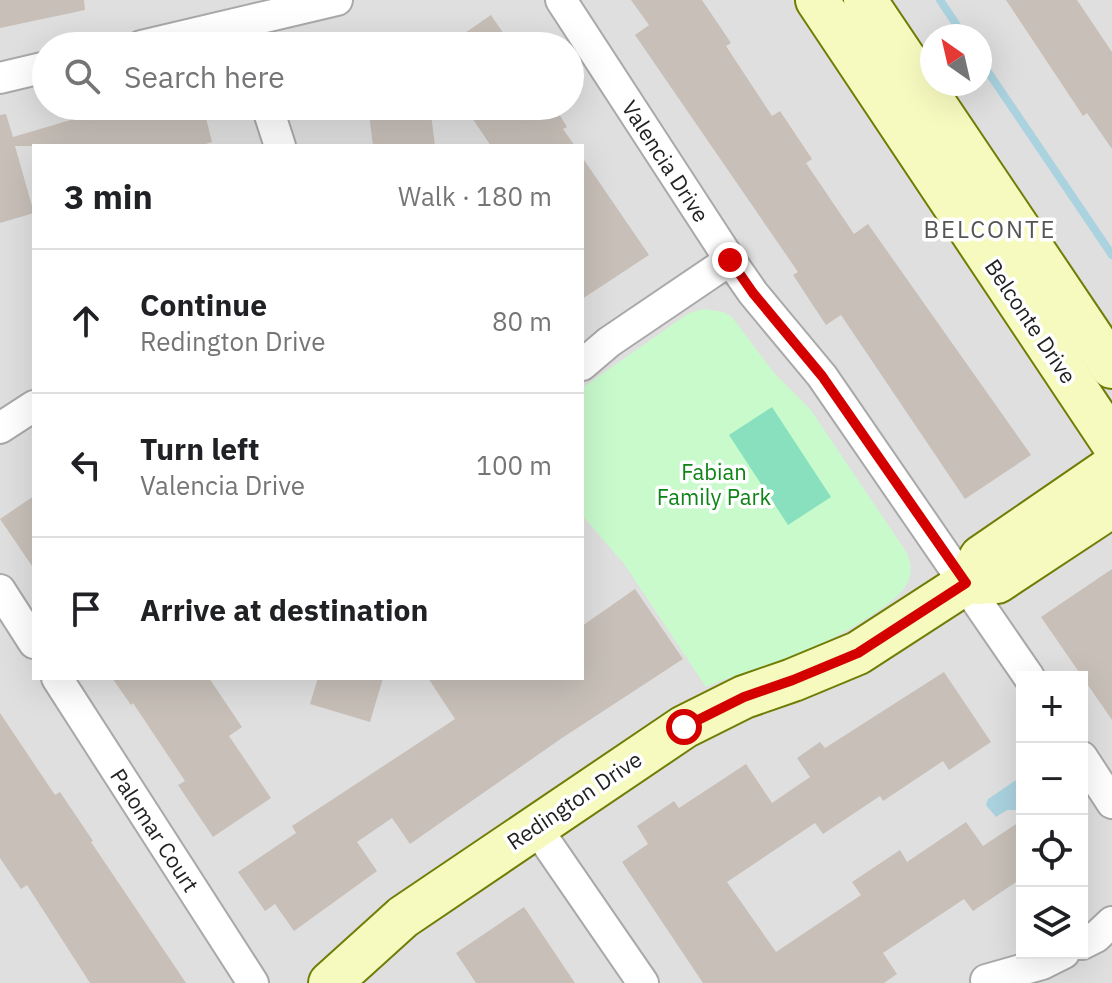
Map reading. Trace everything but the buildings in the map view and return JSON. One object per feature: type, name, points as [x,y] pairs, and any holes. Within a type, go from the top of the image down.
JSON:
[{"type":"street","points":[[253,32],[337,0]]},
{"type":"street","name":"Belconte Drive","points":[[817,0],[1112,442]]},
{"type":"street","name":"Belconte Drive","points":[[865,0],[1112,367]]},
{"type":"street","name":"Valencia Drive","points":[[564,4],[582,32]]},
{"type":"street","name":"Valencia Drive","points":[[584,35],[730,260],[753,293],[822,376],[1025,671]]},
{"type":"street","points":[[0,78],[32,70]]},
{"type":"street","points":[[272,120],[279,144]]},
{"type":"street","points":[[584,363],[609,342],[730,260]]},
{"type":"street","points":[[0,428],[32,407]]},
{"type":"street","name":"Redington Drive","points":[[330,983],[403,917],[684,727],[744,697],[858,653],[966,583],[981,557],[1112,467]]},
{"type":"street","name":"Redington Drive","points":[[966,583],[997,582],[1112,506]]},
{"type":"street","points":[[0,590],[32,640]]},
{"type":"street","name":"Palomar Court","points":[[58,680],[253,983]]},
{"type":"street","points":[[1088,766],[1112,803]]},
{"type":"street","points":[[535,826],[643,983]]},
{"type":"street","points":[[1088,941],[1112,922]]},
{"type":"street","points":[[986,980],[1052,959]]},
{"type":"shaded area","points":[[0,0],[1112,0],[1112,983],[0,983]]},
{"type":"green space","name":"Fabian Family Park","points":[[704,309],[732,317],[774,373],[810,409],[903,547],[911,568],[908,581],[899,595],[848,630],[801,653],[706,687],[625,565],[584,517],[584,387],[689,313]]},
{"type":"green space","points":[[772,407],[831,497],[788,525],[729,435]]},
{"type":"water","points":[[1016,780],[1016,810],[1007,810],[996,817],[986,805],[988,799]]},
{"type":"waterway","points":[[940,0],[956,24]]},
{"type":"waterway","points":[[992,78],[1112,255]]},
{"type":"district","name":"BELCONTE","points":[[990,229]]},
{"type":"route","points":[[684,727],[744,697],[858,653],[966,583],[822,376],[753,293],[730,260]]}]
